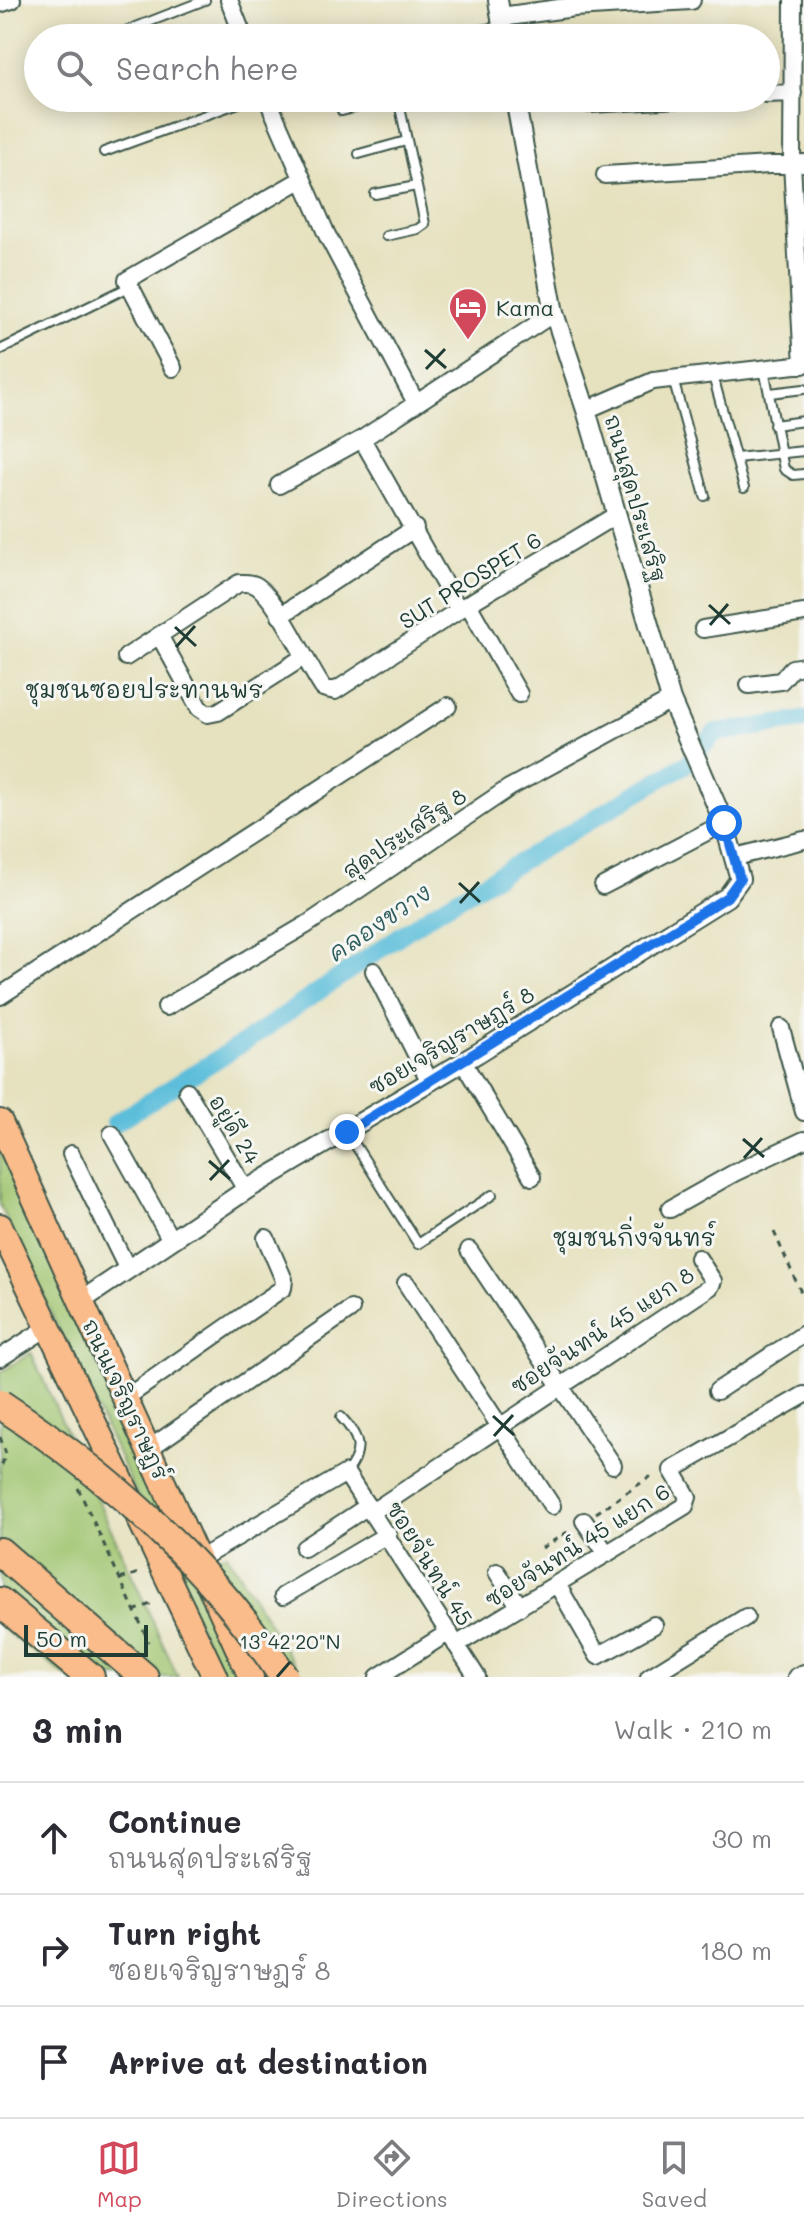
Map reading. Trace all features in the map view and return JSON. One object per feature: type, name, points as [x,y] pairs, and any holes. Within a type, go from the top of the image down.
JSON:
[{"type":"highway","points":[[0,1404],[81,1459],[155,1523],[263,1646],[284,1677]]},
{"type":"highway","points":[[0,1552],[144,1677]]},
{"type":"highway","points":[[0,1602],[90,1677]]},
{"type":"main road","name":"ถนนเจริญราษฎร์","points":[[0,1122],[251,1677]]},
{"type":"main road","name":"ถนนเจริญราษฎร์","points":[[0,1226],[215,1677]]},
{"type":"street","points":[[0,4],[12,0]]},
{"type":"street","points":[[229,0],[238,24]]},
{"type":"street","points":[[501,20],[616,2],[691,0]]},
{"type":"street","points":[[586,410],[653,381],[803,364],[793,0]]},
{"type":"street","points":[[273,112],[373,327],[416,403]]},
{"type":"street","name":"ถนนสุดประเสริฐ","points":[[518,112],[554,313],[586,410],[671,700],[724,823],[735,857],[740,879],[727,897]]},
{"type":"street","points":[[605,175],[798,163]]},
{"type":"street","points":[[173,368],[127,280],[302,179]]},
{"type":"street","points":[[279,485],[362,439],[554,313]]},
{"type":"street","points":[[362,439],[519,694]]},
{"type":"street","name":"SUT PROSPET 6","points":[[302,658],[323,688],[335,691],[349,685],[464,607],[616,515]]},
{"type":"street","points":[[280,616],[415,528]]},
{"type":"street","points":[[126,657],[159,635],[239,583],[249,582],[259,587],[280,616],[302,658],[218,712],[208,714],[199,708],[159,635]]},
{"type":"street","points":[[703,629],[804,613]]},
{"type":"street","points":[[749,685],[781,681],[792,668],[804,666]]},
{"type":"street","name":"สุดประเสริฐ 8","points":[[166,1007],[306,925],[509,788],[671,700]]},
{"type":"street","points":[[0,996],[448,706]]},
{"type":"street","points":[[603,886],[724,823]]},
{"type":"street","points":[[735,857],[804,840]]},
{"type":"street","name":"ซอยเจริญราษฎร์ 8","points":[[81,1301],[246,1190],[463,1062],[727,897]]},
{"type":"street","points":[[374,971],[430,1082]]},
{"type":"street","points":[[781,1028],[804,1112]]},
{"type":"street","points":[[463,1062],[532,1177]]},
{"type":"street","name":"อยู่ดี 24","points":[[187,1091],[246,1190]]},
{"type":"street","points":[[112,1134],[171,1240]]},
{"type":"street","points":[[670,1209],[734,1173],[804,1140]]},
{"type":"street","points":[[71,1154],[128,1270]]},
{"type":"street","points":[[127,1397],[283,1288],[284,1280],[266,1238]]},
{"type":"street","points":[[469,1250],[613,1465]]},
{"type":"street","name":"ซอยจันทน์ 45 แยก 8","points":[[304,1548],[370,1509],[710,1287],[713,1281],[698,1258]]},
{"type":"street","points":[[406,1283],[552,1506]]},
{"type":"street","points":[[150,1448],[351,1309]]},
{"type":"street","points":[[0,1358],[50,1326]]},
{"type":"street","points":[[717,1391],[804,1334]]},
{"type":"street","points":[[672,1470],[804,1395]]},
{"type":"street","name":"ซอยจันทน์ 45 แยก 6","points":[[378,1677],[520,1607],[688,1503],[688,1497],[672,1470]]},
{"type":"street","points":[[198,1560],[346,1473]]},
{"type":"street","name":"ซอยจันทน์ 45","points":[[346,1473],[477,1677]]},
{"type":"street","points":[[584,1521],[607,1554]]},
{"type":"street","points":[[283,1596],[388,1534]]},
{"type":"street","points":[[497,1572],[520,1607]]},
{"type":"street","points":[[557,1584],[598,1656],[654,1625]]},
{"type":"street","points":[[649,1677],[746,1617]]},
{"type":"lane","points":[[144,24],[205,0]]},
{"type":"lane","points":[[104,152],[214,112]]},
{"type":"lane","points":[[386,236],[418,229],[425,224],[399,112]]},
{"type":"lane","points":[[359,154],[406,141]]},
{"type":"lane","points":[[375,194],[416,186]]},
{"type":"lane","points":[[0,350],[129,287]]},
{"type":"lane","points":[[763,368],[774,425],[788,473],[804,474]]},
{"type":"lane","points":[[713,376],[744,488]]},
{"type":"lane","points":[[672,378],[705,496]]},
{"type":"lane","points":[[770,393],[804,389]]},
{"type":"lane","points":[[774,425],[804,421]]},
{"type":"lane","points":[[736,458],[804,451]]},
{"type":"lane","points":[[347,1132],[418,1244],[492,1195]]},
{"type":"lane","points":[[341,1417],[354,1430],[360,1446],[357,1459],[346,1473]]},
{"type":"path","points":[[774,1232],[804,1299]]},
{"type":"path","points":[[0,1470],[6,1454],[1,1437],[14,1438]]},
{"type":"path","points":[[542,1548],[664,1468],[672,1470]]},
{"type":"path","points":[[68,1477],[78,1489],[149,1642]]},
{"type":"path","points":[[120,1579],[142,1572]]},
{"type":"path","points":[[134,1611],[155,1602]]},
{"type":"green space","points":[[0,1148],[238,1673],[237,1677],[223,1677],[0,1205]]},
{"type":"green space","points":[[31,1353],[178,1677],[67,1677],[0,1627],[0,1373]]},
{"type":"green space","points":[[226,1553],[302,1677],[259,1677],[208,1561]]},
{"type":"waterway","name":"คลองขวาง","points":[[115,1123],[251,1038],[433,913],[688,763],[715,733],[804,720]]},
{"type":"place","name":"Kama","points":[[468,341]]},
{"type":"district","name":"ชุมชนซอยประทานพร","points":[[144,688]]},
{"type":"district","name":"ชุมชนกิ่งจันทร์","points":[[634,1236]]},
{"type":"route","points":[[347,1132],[727,897],[740,879],[724,823]]}]
